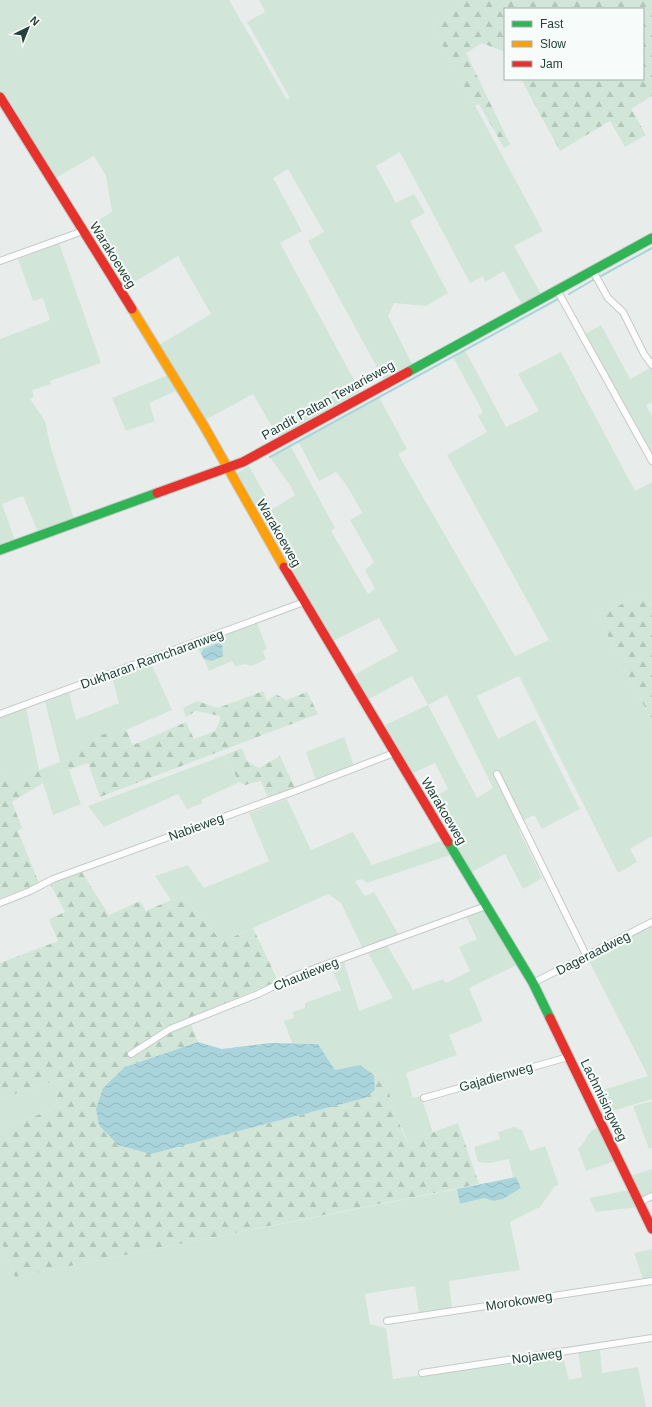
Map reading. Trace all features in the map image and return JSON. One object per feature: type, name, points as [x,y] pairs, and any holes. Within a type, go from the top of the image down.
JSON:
[{"type":"street","name":"Warakoeweg","points":[[0,97],[229,468],[230,475],[304,602],[533,983]]},
{"type":"street","points":[[0,261],[83,232]]},
{"type":"street","name":"Pandit Paltan Tewarieweg","points":[[0,550],[243,462],[652,238]]},
{"type":"street","points":[[593,271],[608,298],[623,312],[644,354],[652,365]]},
{"type":"street","points":[[557,290],[652,461]]},
{"type":"street","name":"Dukharan Ramcharanweg","points":[[0,714],[304,602]]},
{"type":"street","name":"Nabieweg","points":[[0,903],[53,879],[298,790],[394,753]]},
{"type":"street","points":[[497,774],[587,957]]},
{"type":"street","name":"Chautieweg","points":[[131,1054],[170,1030],[252,996],[297,975],[486,906]]},
{"type":"street","name":"Dageraadweg","points":[[533,983],[587,957],[652,922]]},
{"type":"street","name":"Lachmisingweg","points":[[533,983],[652,1229]]},
{"type":"street","name":"Gajadienweg","points":[[424,1098],[568,1057]]},
{"type":"street","points":[[640,1202],[652,1196]]},
{"type":"street","name":"Morokoweg","points":[[387,1321],[652,1281]]},
{"type":"street","name":"Nojaweg","points":[[422,1372],[652,1338]]},
{"type":"green space","points":[[0,0],[229,0],[287,100],[290,98],[247,22],[265,12],[259,0],[459,0],[453,13],[432,26],[543,231],[514,246],[541,294],[522,305],[504,271],[485,282],[483,276],[470,283],[400,152],[376,166],[396,203],[414,194],[425,213],[410,221],[448,293],[426,306],[394,303],[388,316],[412,364],[384,380],[308,241],[324,232],[288,169],[273,178],[302,231],[280,243],[360,391],[278,437],[253,394],[203,421],[157,346],[211,314],[178,256],[124,288],[86,228],[112,212],[106,176],[94,156],[54,179],[0,91]]},
{"type":"green space","points":[[459,0],[652,0],[652,96],[631,109],[646,135],[625,147],[610,121],[560,151],[522,80],[644,80],[644,8],[504,8],[504,52],[482,43],[466,53],[510,144],[504,148],[479,104],[475,106],[432,26],[453,13]]},
{"type":"green space","points":[[59,243],[101,363],[50,381],[51,384],[32,390],[34,397],[30,399],[45,421],[50,445],[74,519],[38,532],[23,496],[2,504],[15,540],[0,545],[0,339],[50,320],[43,298],[33,301],[18,259]]},
{"type":"green space","points":[[601,325],[630,379],[650,368],[652,370],[652,402],[646,405],[652,416],[652,454],[594,350],[583,335]]},
{"type":"green space","points":[[465,350],[506,427],[539,411],[518,374],[561,352],[635,491],[652,482],[652,608],[644,593],[598,616],[652,721],[652,836],[630,849],[637,862],[618,873],[519,676],[477,696],[498,739],[535,720],[580,809],[542,829],[534,815],[524,820],[526,824],[518,828],[542,878],[523,889],[505,854],[470,873],[427,802],[448,789],[435,763],[411,774],[383,726],[428,705],[412,676],[367,700],[352,676],[398,651],[379,618],[331,642],[236,474],[249,466],[273,509],[295,495],[290,485],[270,457],[290,445],[335,528],[331,531],[368,594],[375,589],[365,570],[374,562],[350,520],[362,513],[357,502],[336,472],[319,481],[298,441],[379,397],[407,449],[398,454],[515,656],[549,640],[447,455],[487,432],[478,416],[483,412],[453,357]],"holes":[[[447,695],[493,788],[477,798],[428,705]]]},
{"type":"green space","points":[[168,375],[178,390],[149,403],[155,421],[126,431],[112,398]]},
{"type":"green space","points":[[644,593],[652,608],[652,721],[598,616]]},
{"type":"green space","points":[[257,623],[267,649],[263,651],[266,659],[252,666],[244,664],[236,667],[232,661],[209,671],[204,659],[212,661],[203,649],[201,654],[196,646]]},
{"type":"green space","points":[[151,663],[172,710],[126,730],[125,728],[73,759],[61,762],[63,772],[69,770],[81,804],[53,815],[39,770],[60,762],[45,702],[69,693],[76,720],[119,703],[112,678]]},
{"type":"green space","points":[[263,691],[267,701],[276,694],[286,700],[307,692],[318,714],[100,797],[88,763],[63,772],[60,762],[73,759],[77,742],[125,728],[133,745],[186,722],[194,739],[215,731],[220,720],[220,716],[196,711],[186,717],[183,708],[197,701],[218,708]]},
{"type":"green space","points":[[26,707],[39,770],[8,784],[0,767],[0,717]]},
{"type":"green space","points":[[344,737],[354,766],[316,780],[306,752]]},
{"type":"green space","points":[[242,748],[247,761],[259,768],[280,756],[295,788],[268,798],[261,781],[245,785],[239,782],[225,755]]},
{"type":"green space","points":[[225,755],[239,782],[201,800],[203,803],[187,809],[178,794],[104,827],[88,806]]},
{"type":"green space","points":[[0,767],[8,783],[39,770],[43,783],[12,802],[22,828],[18,831],[39,883],[0,898]]},
{"type":"green space","points":[[287,799],[311,850],[353,832],[372,865],[441,841],[450,855],[367,883],[362,879],[355,881],[365,896],[374,892],[399,935],[363,949],[341,903],[328,894],[222,942],[184,897],[171,900],[155,876],[188,865],[204,888],[269,861],[249,813]]},
{"type":"green space","points":[[81,871],[109,915],[140,901],[146,911],[171,900],[184,897],[222,942],[253,928],[278,981],[168,1026],[128,1053],[171,1031],[191,1024],[198,1042],[125,1067],[151,1154],[365,1098],[375,1090],[374,1075],[383,1072],[394,1110],[407,1142],[458,1123],[479,1184],[15,1277],[2,1243],[0,1243],[0,1130],[55,1108],[58,1091],[78,1073],[0,1099],[0,963],[58,941],[49,919],[65,912],[50,884]]},
{"type":"green space","points":[[484,909],[517,965],[469,988],[483,1021],[449,1035],[457,1055],[406,1073],[413,1098],[421,1096],[433,1132],[408,1142],[394,1110],[383,1072],[374,1075],[360,1065],[335,1070],[318,1044],[292,1043],[284,1021],[294,1018],[293,1012],[305,1008],[305,1003],[341,990],[331,967],[344,962],[359,1011],[393,998],[368,953],[387,945],[413,990],[443,979],[446,983],[470,971],[459,947],[477,939],[466,916]]},
{"type":"green space","points":[[652,926],[652,1099],[603,1114],[593,1093],[648,1076],[588,959]]},
{"type":"green space","points":[[79,1073],[58,1091],[55,1108],[0,1130],[0,1099]]},
{"type":"green space","points":[[652,1101],[652,1148],[649,1149],[633,1106]]},
{"type":"green space","points":[[514,1127],[522,1130],[530,1151],[545,1146],[559,1185],[555,1186],[540,1207],[510,1222],[520,1270],[449,1281],[452,1309],[419,1314],[415,1286],[365,1294],[370,1324],[386,1328],[393,1379],[563,1356],[569,1380],[582,1377],[578,1352],[600,1350],[602,1373],[638,1367],[646,1407],[0,1407],[0,1243],[2,1243],[15,1277],[457,1189],[460,1204],[484,1198],[494,1201],[503,1199],[521,1188],[516,1177],[513,1177],[509,1159],[490,1163],[478,1162],[474,1147],[500,1139],[498,1132]]},
{"type":"green space","points":[[599,1127],[615,1161],[586,1171],[578,1149],[589,1134],[594,1129]]},
{"type":"green space","points":[[652,1169],[652,1194],[641,1199],[631,1176]]},
{"type":"green space","points":[[630,1190],[638,1207],[596,1212],[589,1198]]},
{"type":"green space","points":[[652,1249],[652,1278],[643,1279],[634,1253]]},
{"type":"water","points":[[219,643],[222,644],[223,656],[212,661],[204,659],[201,654],[203,649]]},
{"type":"water","points":[[198,1042],[222,1049],[270,1043],[318,1044],[335,1070],[360,1065],[374,1075],[375,1090],[365,1098],[151,1154],[118,1145],[99,1125],[96,1109],[103,1088],[125,1067]]},
{"type":"water","points":[[516,1177],[521,1188],[503,1199],[494,1201],[484,1198],[460,1204],[457,1189]]},
{"type":"waterway","points":[[601,276],[652,248]]},
{"type":"waterway","points":[[569,294],[593,280]]},
{"type":"waterway","points":[[270,457],[558,299]]},
{"type":"traffic: fast","points":[[408,372],[652,238]]},
{"type":"traffic: fast","points":[[0,550],[157,493]]},
{"type":"traffic: fast","points":[[448,842],[533,983],[550,1018]]},
{"type":"traffic: slow","points":[[132,309],[204,426],[284,567]]},
{"type":"traffic: jam","points":[[0,97],[132,309]]},
{"type":"traffic: jam","points":[[157,493],[243,462],[408,372]]},
{"type":"traffic: jam","points":[[284,567],[448,842]]},
{"type":"traffic: jam","points":[[550,1018],[652,1229]]}]
